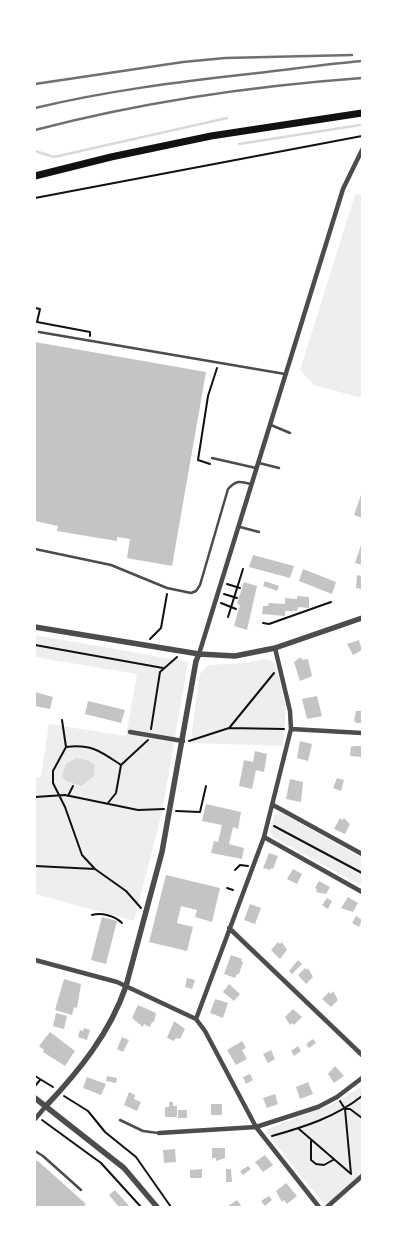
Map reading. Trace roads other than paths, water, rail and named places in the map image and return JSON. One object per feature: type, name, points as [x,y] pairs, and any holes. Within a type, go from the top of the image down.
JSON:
[{"type":"main road","points":[[35,176],[110,157],[211,136],[362,113]]},
{"type":"street","points":[[36,1118],[103,1036],[118,1008],[126,986],[162,852],[196,661],[240,527],[344,189],[362,150]]},
{"type":"street","points":[[35,627],[199,654],[235,656],[276,648],[362,618]]},
{"type":"street","points":[[196,1019],[264,836],[291,729],[276,648]]},
{"type":"street","points":[[291,729],[362,733]]},
{"type":"street","points":[[130,732],[183,741]]},
{"type":"street","points":[[272,805],[362,854]]},
{"type":"street","points":[[264,836],[362,892]]},
{"type":"street","points":[[230,928],[362,1055]]},
{"type":"street","points":[[35,960],[115,981],[196,1019],[205,1031],[256,1127],[319,1207]]},
{"type":"street","points":[[158,1133],[256,1127],[318,1107],[337,1097],[362,1078]]},
{"type":"street","points":[[35,1098],[124,1168],[157,1207]]},
{"type":"street","points":[[327,1207],[362,1176]]},
{"type":"lane","points":[[39,332],[287,375]]},
{"type":"lane","points":[[271,425],[290,433]]},
{"type":"lane","points":[[212,458],[279,468]]},
{"type":"lane","points":[[35,549],[112,564],[167,588],[191,593],[196,591],[200,585],[228,489],[234,482],[239,481],[253,484]]},
{"type":"lane","points":[[240,527],[258,532]]},
{"type":"lane","points":[[120,1120],[143,1131],[158,1133]]},
{"type":"lane","points":[[35,1152],[43,1156],[81,1190]]},
{"type":"waterway","points":[[35,151],[54,157],[227,118]]},
{"type":"waterway","points":[[239,144],[360,125]]},
{"type":"railway","points":[[35,84],[183,62],[225,58],[352,55]]},
{"type":"railway","points":[[35,108],[88,97],[195,80],[362,61]]},
{"type":"railway","points":[[35,130],[116,111],[197,96],[362,78]]}]
